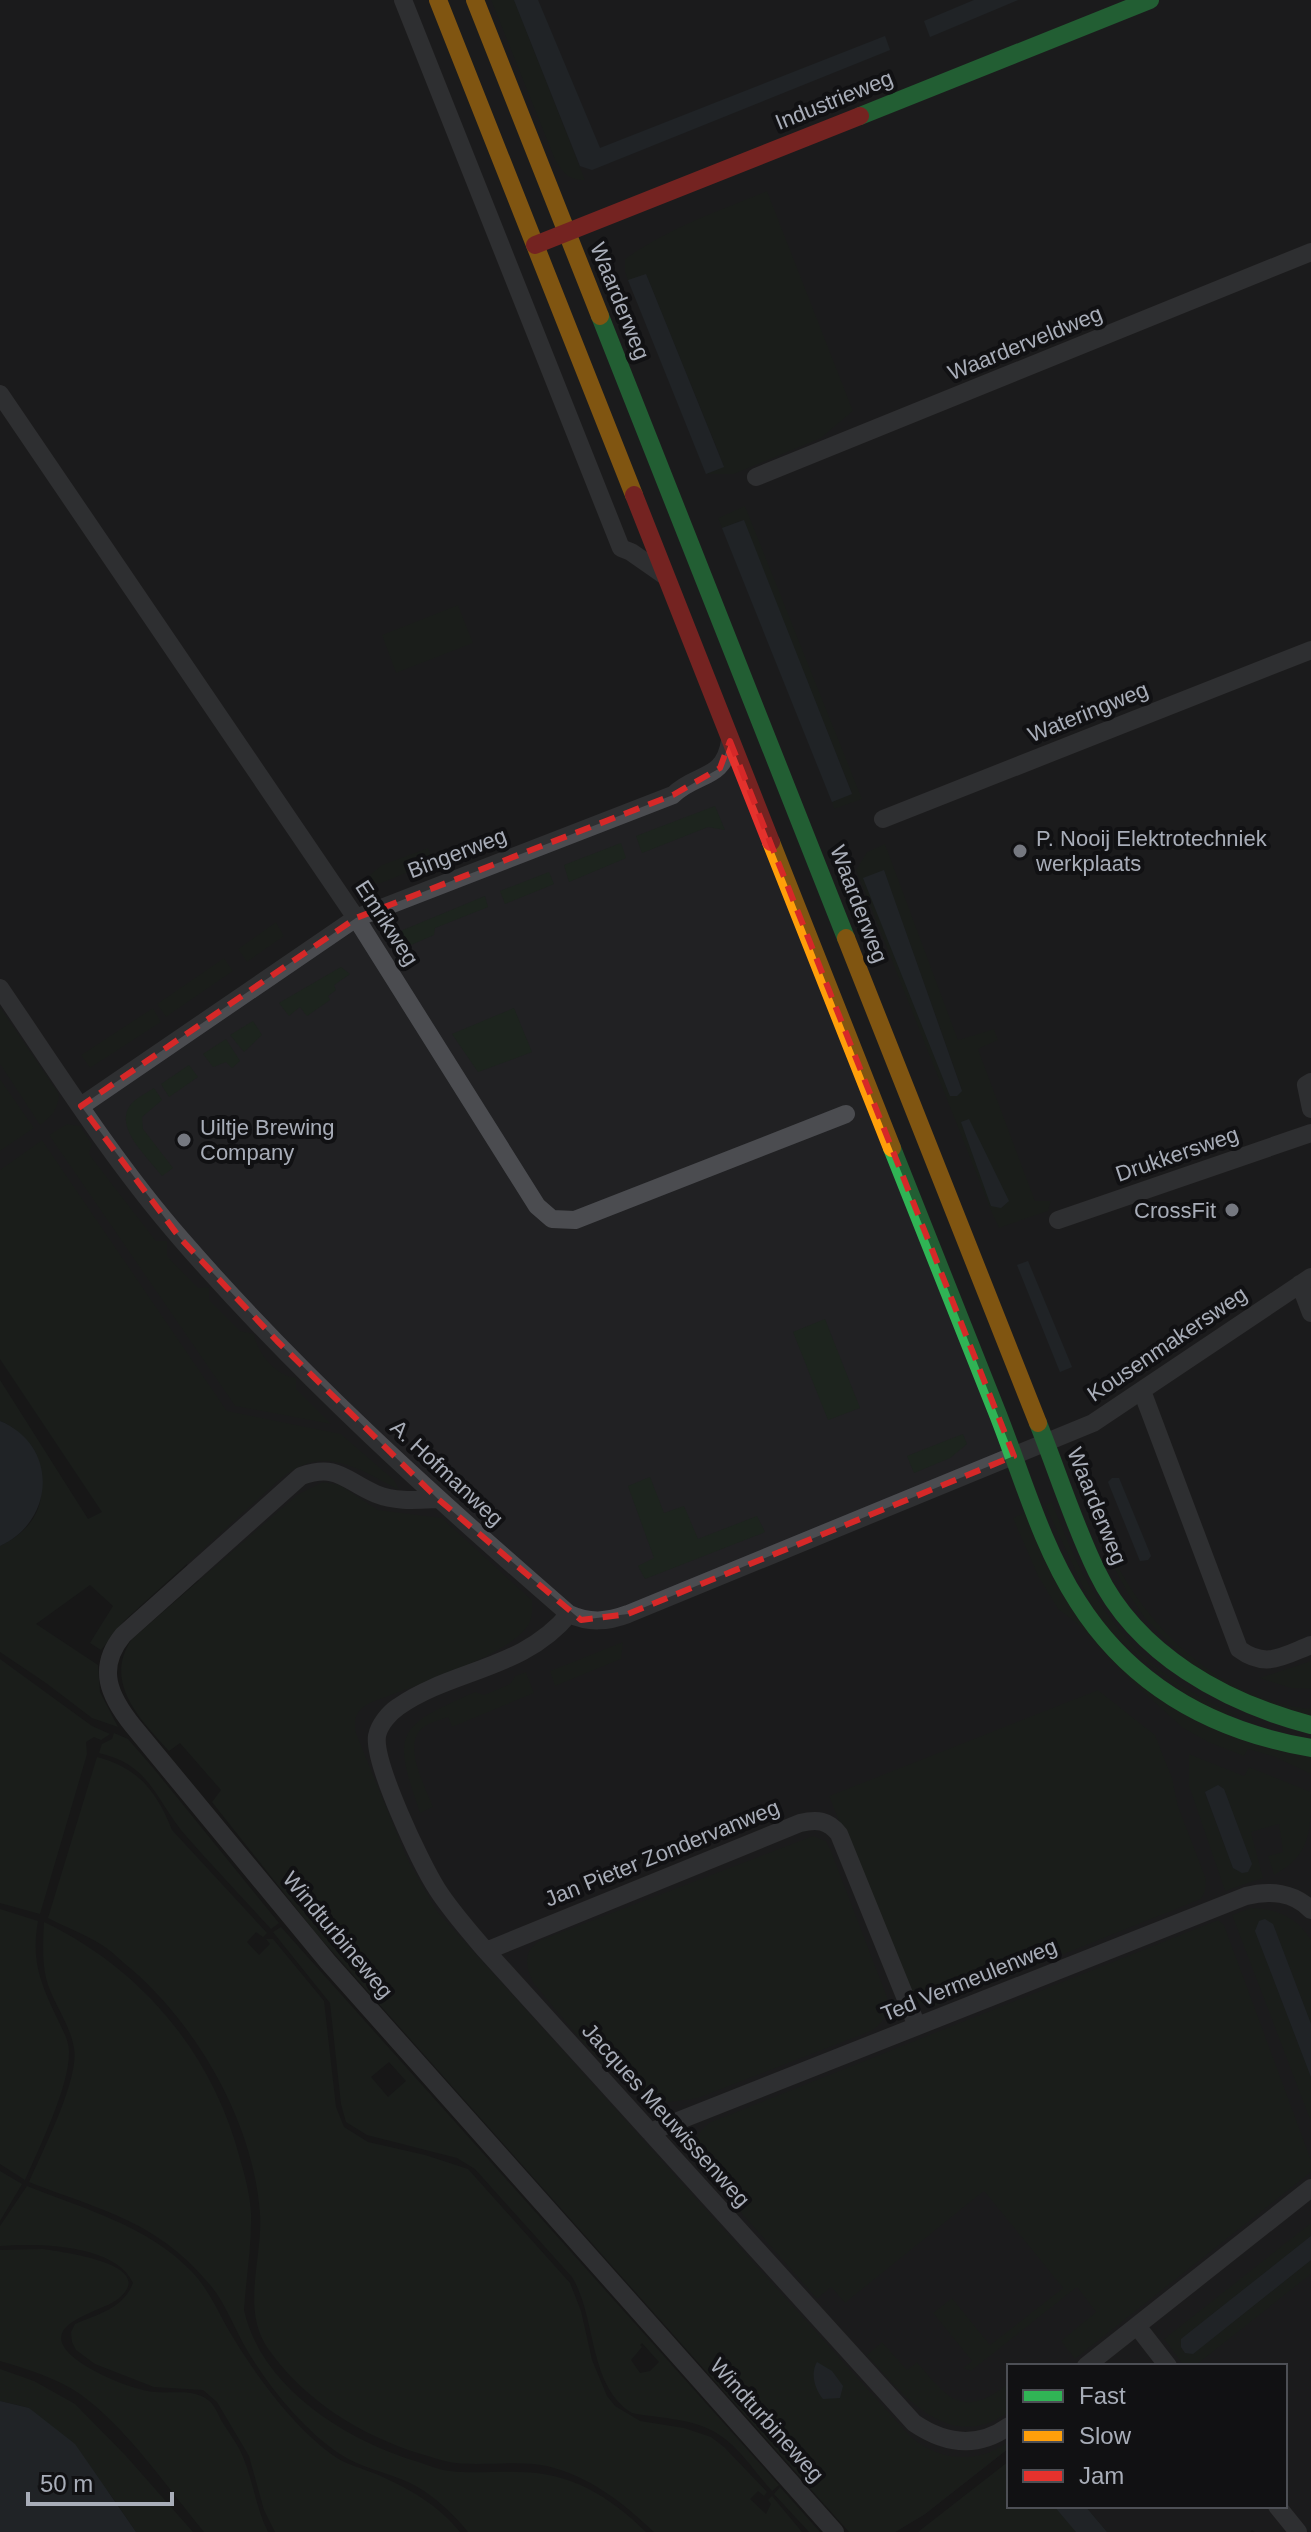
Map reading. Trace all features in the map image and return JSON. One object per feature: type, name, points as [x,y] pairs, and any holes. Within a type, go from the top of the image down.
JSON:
[{"type":"main road","points":[[438,0],[1014,1456],[1069,1587],[1093,1625],[1126,1662],[1157,1687],[1203,1716],[1255,1737],[1311,1748]]},
{"type":"main road","name":"Waarderweg","points":[[475,0],[1098,1574],[1138,1630],[1167,1657],[1217,1692],[1254,1710],[1311,1725]]},
{"type":"main road","name":"Industrieweg","points":[[535,245],[1150,0]]},
{"type":"street","points":[[403,0],[621,548],[668,577]]},
{"type":"street","name":"Waarderveldweg","points":[[756,477],[1311,252]]},
{"type":"street","name":"Emrikweg","points":[[0,394],[356,918],[537,1206],[552,1219],[575,1220],[846,1114]]},
{"type":"street","name":"Wateringweg","points":[[883,819],[1311,650]]},
{"type":"street","name":"Bingerweg","points":[[81,1106],[356,918],[673,795],[682,786],[720,768],[728,754],[730,741]]},
{"type":"street","name":"A. Hofmanweg","points":[[0,988],[149,1200],[215,1277],[320,1385],[438,1499],[569,1614]]},
{"type":"street","points":[[1311,1082],[1306,1085],[1311,1109]]},
{"type":"street","name":"Drukkersweg","points":[[1058,1220],[1311,1133]]},
{"type":"street","points":[[1306,1280],[1311,1313]]},
{"type":"street","name":"Kousenmakersweg","points":[[1014,1456],[1093,1423],[1306,1280]]},
{"type":"street","points":[[1142,1391],[1239,1649],[1252,1659],[1269,1661],[1311,1645]]},
{"type":"street","points":[[569,1614],[581,1620],[594,1621],[628,1614],[1014,1456]]},
{"type":"street","name":"Windturbineweg","points":[[438,1499],[393,1499],[331,1471],[301,1476],[123,1635],[110,1656],[108,1673],[111,1690],[127,1719],[328,1962],[835,2532]]},
{"type":"street","name":"Jacques Meuwissenweg","points":[[569,1614],[549,1634],[523,1651],[415,1697],[392,1711],[381,1726],[377,1737],[381,1762],[422,1864],[439,1893],[486,1951],[914,2423],[941,2439],[955,2442],[979,2441],[1007,2427]]},
{"type":"street","name":"Jan Pieter Zondervanweg","points":[[486,1951],[800,1823],[824,1821],[839,1834],[917,2026]]},
{"type":"street","name":"Ted Vermeulenweg","points":[[650,2132],[1246,1896],[1274,1892],[1296,1899],[1309,1908]]},
{"type":"street","points":[[1089,2364],[1311,2188]]},
{"type":"street","points":[[1137,2326],[1166,2364]]},
{"type":"street","points":[[1279,2508],[1298,2532]]},
{"type":"highlighted area","points":[[730,741],[1014,1456],[628,1614],[581,1620],[438,1499],[277,1341],[180,1238],[81,1106],[356,918],[673,795],[720,768]]},
{"type":"shaded area","points":[[0,0],[1311,0],[1311,2532],[1107,2532],[1087,2508],[1287,2508],[1287,2364],[1007,2364],[1007,2450],[925,2514],[895,2532],[400,1994],[238,1547],[199,1581],[129,1485],[0,1296]]},
{"type":"shaded area","points":[[491,0],[514,0],[585,180],[567,175],[555,160]]},
{"type":"shaded area","points":[[514,0],[538,0],[600,148],[885,36],[890,50],[592,170],[580,166]]},
{"type":"shaded area","points":[[974,0],[1018,0],[930,37],[924,21]]},
{"type":"shaded area","points":[[767,191],[853,411],[821,438],[734,474],[706,474],[724,466],[646,274],[628,280],[625,259],[676,229]]},
{"type":"shaded area","points":[[646,274],[724,467],[706,474],[628,280]]},
{"type":"shaded area","points":[[745,506],[862,799],[834,809],[832,802],[852,793],[743,520],[722,528],[718,518]]},
{"type":"shaded area","points":[[744,520],[852,794],[832,802],[722,528]]},
{"type":"shaded area","points":[[458,605],[473,643],[396,673],[382,635]]},
{"type":"shaded area","points":[[715,806],[725,830],[708,827],[642,853],[636,836]]},
{"type":"shaded area","points":[[621,843],[626,858],[569,882],[564,865]]},
{"type":"shaded area","points":[[885,844],[958,1040],[994,1029],[998,1040],[978,1049],[1035,1201],[1051,1201],[1048,1211],[999,1228],[856,870],[867,852]],"holes":[[[884,871],[962,1090],[957,1096],[864,878]]]},
{"type":"shaded area","points":[[428,848],[434,862],[381,883],[359,884],[382,865]]},
{"type":"shaded area","points":[[884,870],[962,1091],[957,1096],[950,1096],[863,878]]},
{"type":"shaded area","points":[[549,872],[554,884],[505,904],[500,891]]},
{"type":"shaded area","points":[[485,896],[488,907],[435,928],[434,935],[397,951],[395,939],[403,930]]},
{"type":"shaded area","points":[[276,922],[284,936],[247,962],[238,949]]},
{"type":"shaded area","points":[[224,958],[233,971],[166,1017],[157,1004]]},
{"type":"shaded area","points":[[341,967],[350,974],[334,985],[336,990],[328,996],[330,1000],[307,1016],[300,1007],[289,1016],[279,1003]]},
{"type":"shaded area","points":[[0,1007],[59,1094],[54,1112],[40,1125],[0,1064]]},
{"type":"shaded area","points":[[153,1008],[161,1022],[90,1068],[81,1055]]},
{"type":"shaded area","points":[[514,1008],[532,1052],[478,1072],[452,1034]]},
{"type":"shaded area","points":[[253,1021],[262,1035],[244,1052],[230,1035]]},
{"type":"shaded area","points":[[226,1039],[240,1061],[232,1068],[226,1062],[213,1067],[203,1054]]},
{"type":"shaded area","points":[[189,1065],[198,1077],[169,1097],[161,1084]]},
{"type":"shaded area","points":[[0,1079],[34,1128],[0,1151]]},
{"type":"shaded area","points":[[154,1088],[162,1100],[142,1117],[143,1129],[173,1168],[162,1176],[134,1141],[126,1122],[132,1103]]},
{"type":"shaded area","points":[[969,1119],[1009,1201],[1001,1208],[991,1206],[961,1122]]},
{"type":"shaded area","points":[[67,1124],[80,1126],[92,1144],[89,1154],[156,1241],[167,1241],[167,1256],[198,1288],[209,1287],[209,1300],[240,1331],[254,1334],[259,1349],[269,1362],[282,1373],[296,1378],[296,1389],[331,1424],[235,1406],[49,1135]]},
{"type":"shaded area","points":[[42,1140],[227,1411],[341,1434],[394,1480],[399,1490],[353,1467],[324,1461],[309,1463],[278,1481],[124,1621],[101,1650],[90,1643],[113,1606],[90,1585],[36,1624],[98,1665],[100,1692],[118,1727],[92,1718],[0,1652],[0,1546],[33,1520],[41,1497],[41,1485],[29,1444],[12,1427],[0,1421],[0,1380],[88,1519],[102,1512],[0,1359],[0,1170]]},
{"type":"shaded area","points":[[1028,1261],[1072,1367],[1060,1372],[1017,1265]]},
{"type":"shaded area","points":[[825,1319],[860,1408],[828,1420],[793,1332]]},
{"type":"shaded area","points":[[0,1421],[19,1432],[32,1447],[40,1464],[43,1483],[32,1519],[18,1534],[0,1546]]},
{"type":"shaded area","points":[[963,1434],[967,1444],[950,1458],[914,1473],[907,1456]]},
{"type":"shaded area","points":[[650,1477],[664,1513],[684,1506],[698,1539],[757,1516],[765,1532],[645,1579],[638,1566],[654,1558],[628,1486]]},
{"type":"shaded area","points":[[1119,1478],[1151,1556],[1148,1560],[1140,1561],[1108,1482]]},
{"type":"shaded area","points":[[323,1482],[340,1485],[378,1510],[442,1518],[532,1600],[529,1624],[518,1636],[480,1660],[370,1703],[359,1712],[355,1723],[356,1733],[407,1858],[437,1911],[910,2436],[933,2451],[959,2457],[985,2454],[1007,2442],[1007,2450],[925,2514],[895,2532],[849,2532],[314,1931],[212,1802],[221,1790],[180,1743],[169,1751],[129,1700],[121,1670],[132,1639],[297,1495]]},
{"type":"shaded area","points":[[1087,1491],[1120,1570],[1136,1596],[1176,1643],[1199,1663],[1252,1694],[1281,1704],[1311,1709],[1311,1719],[1206,1679],[1144,1617],[1106,1553],[1081,1493]]},
{"type":"shaded area","points":[[1052,1502],[1083,1573],[1120,1631],[1170,1677],[1238,1716],[1206,1711],[1100,1624],[1045,1505]]},
{"type":"shaded area","points":[[1028,1511],[1126,1669],[1311,1754],[1311,1774],[1275,1757],[1248,1749],[1244,1756],[1208,1742],[1183,1728],[1131,1681],[1079,1625],[1058,1609],[1038,1576],[1013,1518]]},
{"type":"shaded area","points":[[623,1642],[621,1659],[555,1686],[550,1671]]},
{"type":"shaded area","points":[[0,1659],[92,1726],[110,1734],[101,1740],[94,1737],[86,1742],[87,1754],[40,1914],[0,1903]]},
{"type":"shaded area","points":[[1311,1661],[1311,1689],[1291,1688],[1259,1678]]},
{"type":"shaded area","points":[[526,1672],[534,1693],[452,1727],[448,1717],[436,1721],[417,1734],[417,1765],[433,1807],[420,1813],[404,1748],[407,1735],[415,1724],[475,1692],[484,1695],[510,1684],[515,1676]]},
{"type":"shaded area","points":[[1098,1690],[1155,1735],[1206,1879],[1201,1899],[932,2007],[919,2003],[908,1992],[829,1796]]},
{"type":"shaded area","points":[[114,1733],[128,1739],[279,1923],[271,1929],[176,1824],[142,1776],[131,1766],[99,1753],[102,1744],[112,1739]]},
{"type":"shaded area","points":[[1189,1754],[1244,1776],[1249,1767],[1311,1792],[1309,1830],[1302,1850],[1286,1868],[1274,1875],[1268,1856],[1283,1852],[1279,1824],[1251,1832],[1263,1878],[1225,1891],[1189,1786]],"holes":[[[1218,1785],[1224,1789],[1252,1864],[1248,1872],[1233,1868],[1205,1793]]]},
{"type":"shaded area","points":[[97,1757],[124,1767],[144,1783],[159,1803],[172,1830],[267,1933],[263,1937],[256,1932],[247,1942],[259,1955],[270,1944],[266,1939],[273,1939],[324,2001],[336,2107],[344,2127],[368,2142],[468,2169],[570,2283],[581,2311],[592,2360],[607,2396],[615,2406],[640,2421],[684,2428],[711,2437],[767,2492],[764,2496],[758,2491],[750,2499],[766,2514],[771,2504],[768,2500],[772,2496],[802,2532],[654,2532],[605,2492],[563,2471],[525,2463],[452,2462],[377,2437],[317,2401],[283,2368],[260,2335],[256,2318],[254,2301],[260,2214],[255,2180],[247,2146],[218,2079],[178,2018],[130,1968],[89,1937],[48,1918]]},
{"type":"shaded area","points":[[1218,1785],[1224,1789],[1252,1864],[1248,1872],[1242,1873],[1233,1868],[1205,1792]]},
{"type":"shaded area","points":[[813,1836],[826,1841],[831,1851],[887,1997],[885,2017],[871,2031],[698,2098],[661,2101],[640,2094],[607,2067],[534,1984],[527,1959],[531,1949],[541,1940]]},
{"type":"shaded area","points":[[1251,1908],[1286,1916],[1300,1926],[1311,1940],[1311,2024],[1273,1924],[1255,1931],[1311,2077],[1311,2122],[1232,1915]]},
{"type":"shaded area","points":[[0,1909],[38,1921],[38,1970],[69,2047],[65,2081],[25,2180],[0,2164]]},
{"type":"shaded area","points":[[1265,1919],[1273,1924],[1311,2024],[1311,2077],[1255,1931],[1259,1921]]},
{"type":"shaded area","points":[[1218,1920],[1224,1925],[1311,2160],[1311,2172],[1075,2359],[1061,2341],[1096,2312],[1077,2287],[971,2371],[963,2368],[972,2361],[933,2313],[952,2298],[990,2345],[1063,2288],[984,2191],[845,2303],[831,2287],[817,2299],[698,2164],[696,2140],[711,2122]]},
{"type":"shaded area","points":[[44,1922],[79,1941],[142,1990],[169,2019],[212,2084],[228,2121],[250,2199],[251,2237],[244,2310],[253,2338],[287,2386],[334,2424],[388,2451],[446,2470],[537,2473],[572,2481],[618,2507],[646,2532],[468,2532],[425,2491],[347,2459],[314,2433],[265,2378],[211,2286],[171,2246],[128,2220],[29,2182],[59,2115],[74,2061],[72,2039],[46,1978]]},
{"type":"shaded area","points":[[281,1927],[779,2485],[772,2491],[737,2449],[711,2430],[682,2421],[632,2413],[618,2401],[600,2369],[586,2312],[572,2277],[475,2169],[457,2158],[367,2135],[346,2122],[341,2104],[330,2003],[273,1932]],"holes":[[[389,2062],[406,2081],[388,2097],[371,2077]],[[642,2343],[659,2362],[650,2371],[640,2373],[631,2360]]]},
{"type":"shaded area","points":[[0,2171],[22,2184],[0,2221]]},
{"type":"shaded area","points":[[27,2186],[115,2220],[175,2256],[199,2280],[255,2371],[308,2434],[341,2460],[422,2498],[460,2532],[275,2532],[264,2510],[249,2456],[217,2402],[203,2390],[154,2387],[95,2364],[76,2350],[71,2332],[75,2324],[109,2310],[129,2292],[133,2283],[124,2270],[110,2260],[74,2249],[0,2246],[0,2226]]},
{"type":"shaded area","points":[[1311,2223],[1311,2236],[1181,2339],[1181,2347],[1185,2353],[1193,2354],[1311,2260],[1311,2274],[1198,2364],[1183,2364],[1164,2339]]},
{"type":"shaded area","points":[[1311,2236],[1311,2260],[1193,2354],[1185,2353],[1181,2339]]},
{"type":"shaded area","points":[[43,2249],[103,2262],[127,2277],[128,2287],[118,2299],[68,2325],[62,2332],[61,2341],[67,2351],[84,2365],[121,2383],[155,2392],[196,2394],[210,2402],[241,2452],[268,2532],[204,2532],[146,2459],[97,2408],[62,2383],[0,2361],[0,2250]]},
{"type":"shaded area","points":[[882,2342],[907,2370],[917,2362],[938,2386],[958,2400],[980,2400],[1007,2384],[1007,2413],[987,2423],[967,2427],[947,2423],[912,2403],[867,2355]]},
{"type":"shaded area","points":[[817,2362],[832,2371],[843,2386],[840,2398],[823,2399],[820,2395],[814,2376]]},
{"type":"shaded area","points":[[0,2369],[34,2381],[75,2404],[193,2532],[136,2532],[110,2494],[29,2408],[0,2401]]},
{"type":"shaded area","points":[[0,2401],[29,2408],[75,2444],[136,2532],[0,2532]]},
{"type":"shaded area","points":[[1007,2463],[1007,2508],[1087,2508],[1107,2532],[918,2532]]},
{"type":"shaded area","points":[[780,2487],[820,2532],[809,2532],[774,2494]]},
{"type":"shaded area","points":[[1056,2508],[1087,2508],[1107,2532],[1076,2532]]},
{"type":"traffic: fast","points":[[860,116],[1150,0]]},
{"type":"traffic: fast","points":[[600,316],[846,938]]},
{"type":"traffic: fast","points":[[892,1148],[1043,1533],[1078,1602],[1099,1632],[1123,1658],[1178,1700],[1208,1717],[1241,1730],[1311,1748]]},
{"type":"traffic: fast","points":[[1038,1423],[1097,1572],[1114,1602],[1135,1628],[1160,1651],[1216,1689],[1279,1716],[1311,1725]]},
{"type":"traffic: slow","points":[[438,0],[634,495]]},
{"type":"traffic: slow","points":[[475,0],[600,316]]},
{"type":"traffic: slow","points":[[771,842],[892,1148]]},
{"type":"traffic: slow","points":[[846,938],[1038,1423]]},
{"type":"traffic: jam","points":[[535,245],[860,116]]},
{"type":"traffic: jam","points":[[634,495],[771,842]]},
{"type":"place","name":"P. Nooij Elektrotechniek werkplaats","points":[[1020,851]]},
{"type":"place","name":"Uiltje Brewing Company","points":[[184,1140]]},
{"type":"place","name":"CrossFit","points":[[1232,1210]]}]
